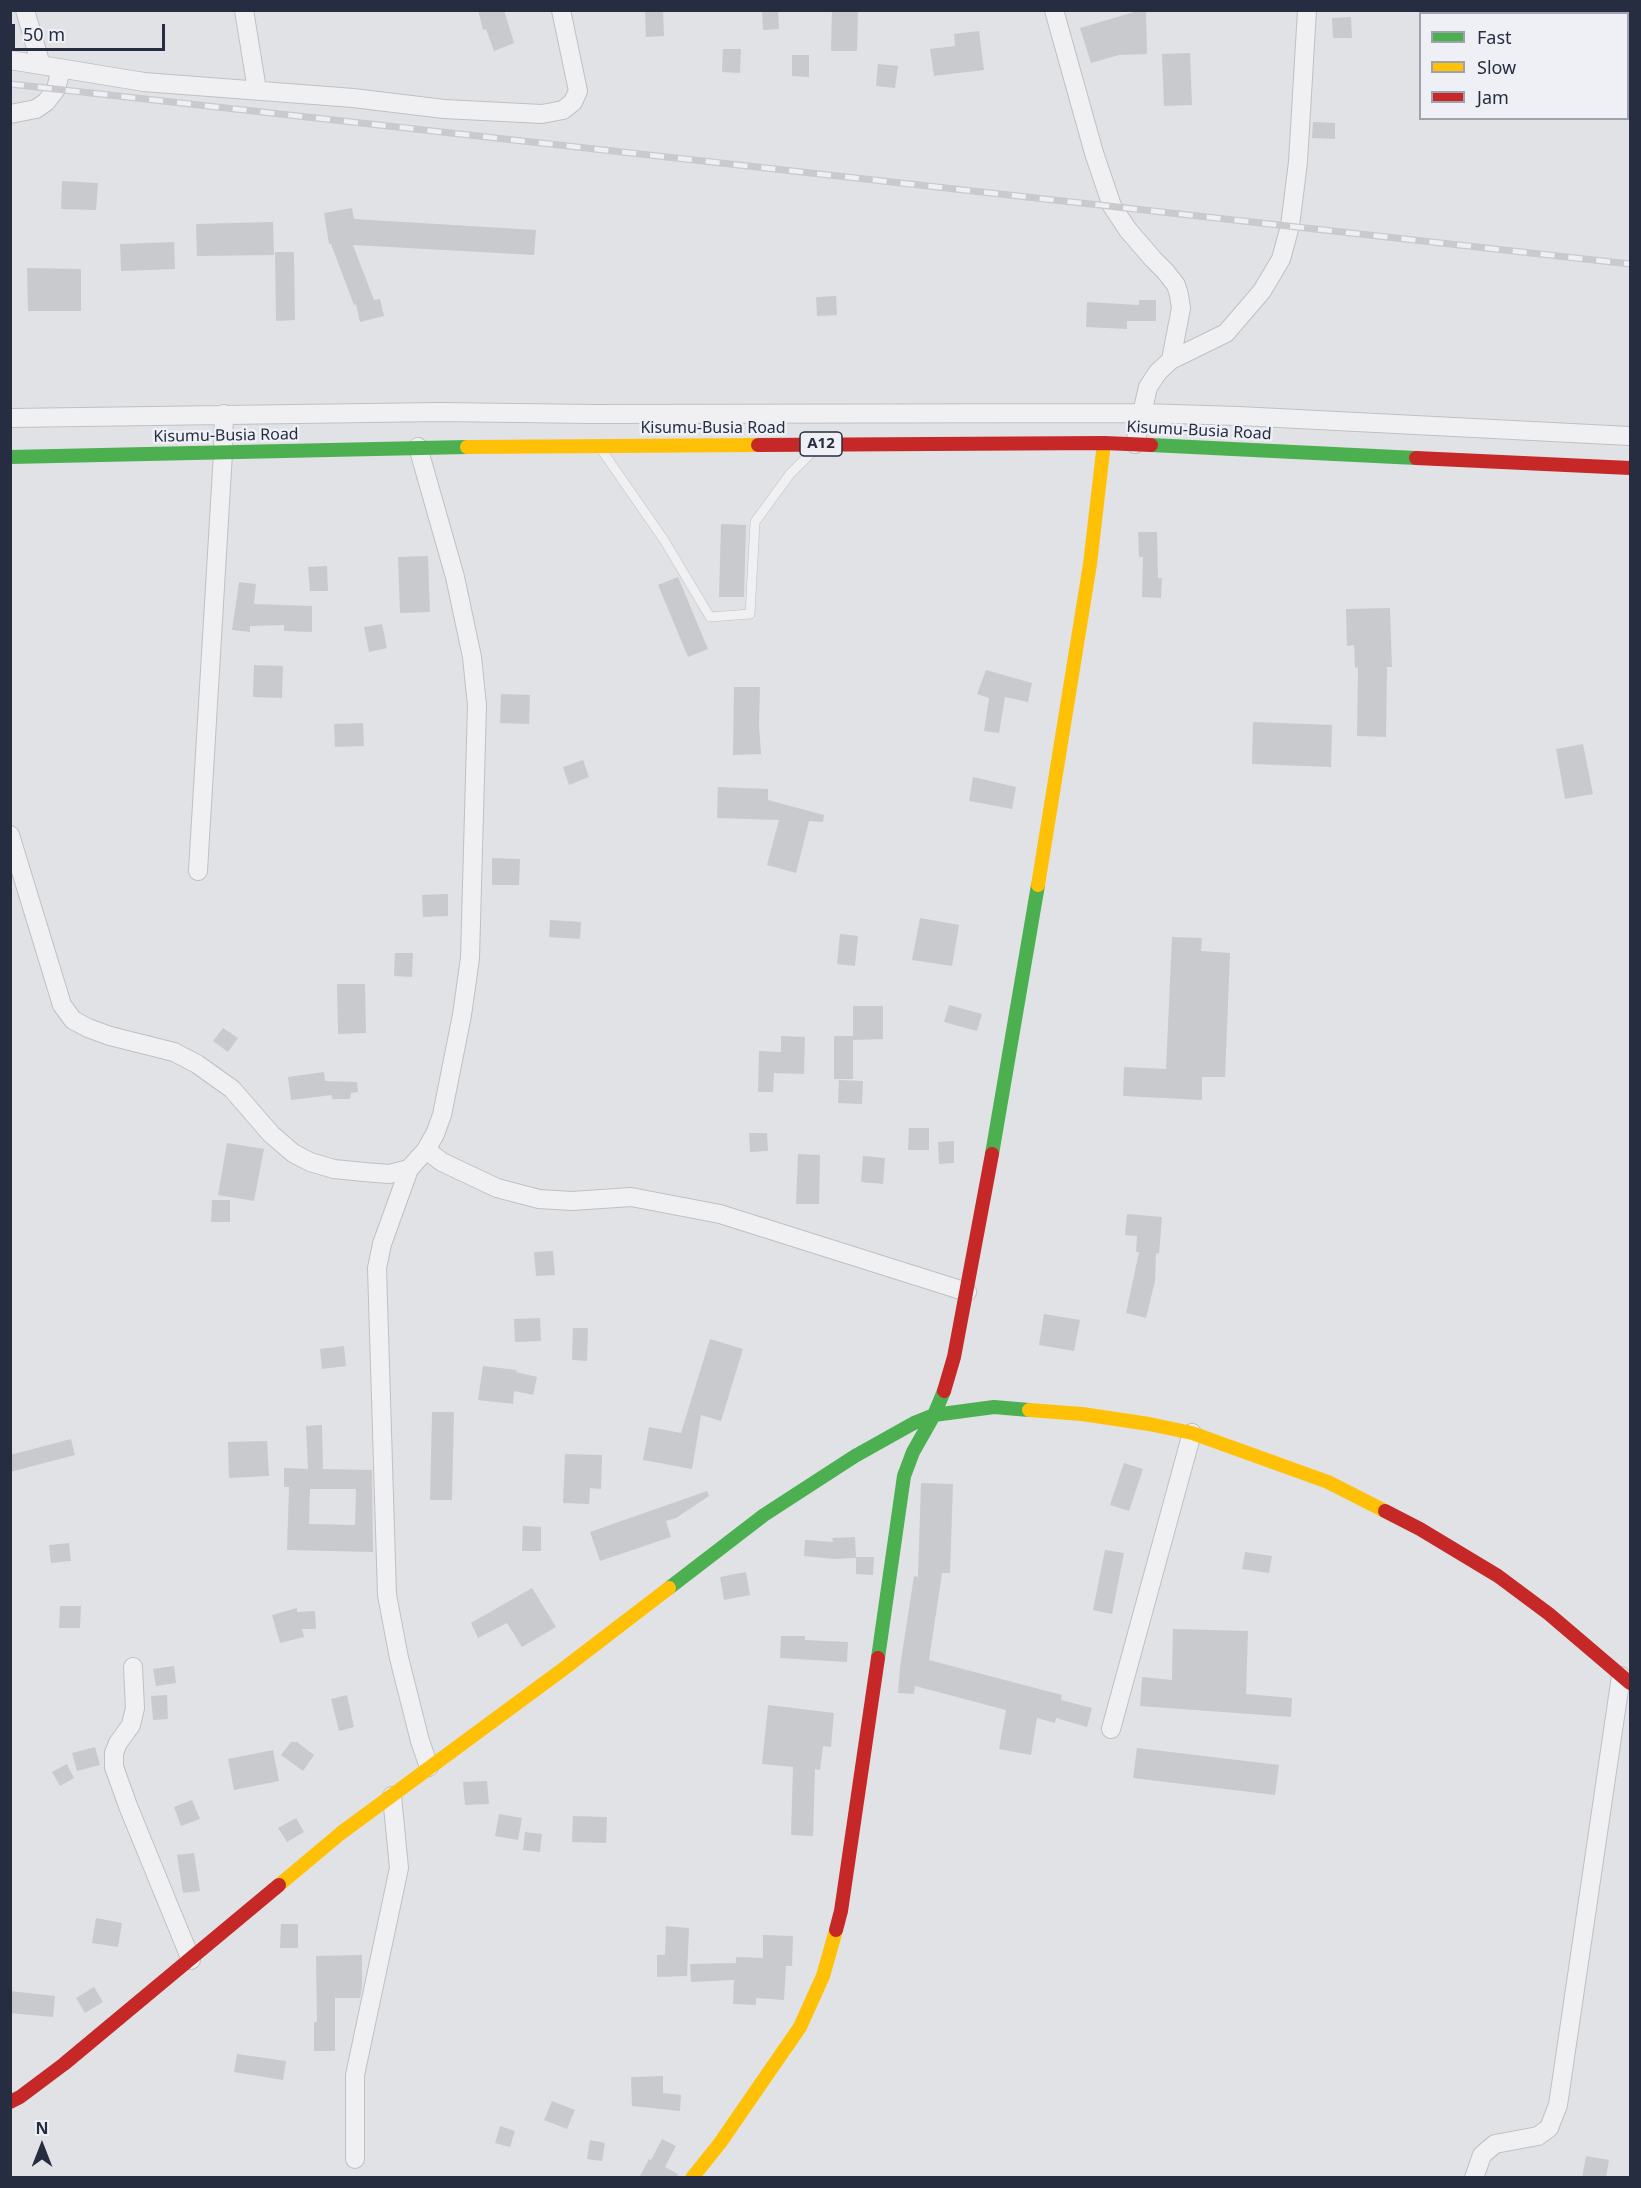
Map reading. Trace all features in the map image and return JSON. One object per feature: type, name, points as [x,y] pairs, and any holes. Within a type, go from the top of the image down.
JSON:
[{"type":"main road","name":"Kisumu-Busia Road","points":[[10,457],[418,447],[1104,442],[1630,468]]},
{"type":"main road","points":[[692,2178],[720,2143],[800,2027],[823,1976],[841,1911],[904,1476],[913,1452],[934,1415],[944,1390],[954,1357],[976,1249],[1027,954],[1090,564],[1104,442]]},
{"type":"main road","points":[[10,2102],[64,2064],[340,1833],[656,1600],[764,1515],[855,1455],[914,1423],[934,1415],[994,1407],[1082,1414],[1192,1432],[1328,1482],[1420,1529],[1507,1582],[1549,1614],[1626,1680]]},
{"type":"street","points":[[26,10],[41,65]]},
{"type":"street","points":[[244,10],[257,90]]},
{"type":"street","points":[[10,60],[144,82],[257,90],[499,113],[542,114],[563,110],[573,102],[578,91],[561,10]]},
{"type":"street","points":[[1054,10],[1094,153],[1112,206],[1128,230],[1176,285],[1181,308],[1171,360]]},
{"type":"street","points":[[1135,444],[1148,387],[1158,372],[1171,360],[1226,333],[1262,291],[1281,259],[1290,226],[1298,162],[1307,10]]},
{"type":"street","points":[[13,114],[36,109],[46,102],[56,89],[61,69]]},
{"type":"street","points":[[10,418],[224,414],[1141,413],[1630,436]]},
{"type":"street","points":[[198,871],[224,414]]},
{"type":"street","points":[[418,447],[455,577],[472,657],[477,705],[470,958],[462,1015],[442,1116],[426,1150],[409,1169],[382,1244],[377,1268],[386,1584],[399,1658],[429,1767]]},
{"type":"street","points":[[10,835],[62,1005],[73,1020],[110,1036],[174,1052],[197,1064],[232,1089],[271,1134],[293,1153],[310,1161],[334,1169],[388,1174],[409,1169]]},
{"type":"street","points":[[426,1150],[442,1162],[496,1188],[539,1199],[631,1197],[720,1214],[967,1292]]},
{"type":"street","points":[[1111,1729],[1192,1432]]},
{"type":"street","points":[[133,1667],[135,1708],[131,1725],[114,1753],[114,1767],[191,1960]]},
{"type":"street","points":[[1474,2178],[1482,2155],[1495,2144],[1538,2136],[1549,2128],[1556,2112],[1626,1680]]},
{"type":"street","points":[[355,2159],[355,2075],[399,1868],[392,1796]]},
{"type":"lane","points":[[598,445],[664,540],[710,617],[750,614],[755,522],[790,474],[820,444]]},
{"type":"building","points":[[478,10],[504,10],[514,43],[494,51],[486,29],[483,30]]},
{"type":"building","points":[[645,10],[663,10],[664,36],[646,37]]},
{"type":"building","points":[[778,10],[779,29],[763,30],[762,11]]},
{"type":"building","points":[[832,10],[858,10],[857,51],[831,51]]},
{"type":"building","points":[[1146,11],[1147,54],[1119,55],[1091,63],[1080,28],[1134,12]]},
{"type":"building","points":[[1351,17],[1352,38],[1333,38],[1332,18]]},
{"type":"building","points":[[979,31],[984,70],[934,76],[930,49],[955,46],[954,34]]},
{"type":"building","points":[[723,49],[741,49],[740,73],[722,72]]},
{"type":"building","points":[[1190,53],[1192,105],[1164,106],[1162,54]]},
{"type":"building","points":[[792,55],[809,55],[809,77],[792,76]]},
{"type":"building","points":[[878,64],[898,66],[895,88],[876,86]]},
{"type":"building","points":[[1313,122],[1335,123],[1335,139],[1312,138]]},
{"type":"building","points":[[62,181],[98,183],[96,210],[61,209]]},
{"type":"building","points":[[352,208],[354,219],[536,230],[534,255],[353,245],[374,300],[380,299],[384,316],[360,322],[356,304],[354,305],[331,244],[329,244],[324,213]]},
{"type":"building","points":[[273,222],[274,255],[197,256],[196,224]]},
{"type":"building","points":[[174,242],[175,269],[121,271],[120,244]]},
{"type":"building","points":[[275,252],[294,252],[295,320],[276,321]]},
{"type":"building","points":[[27,268],[81,269],[81,311],[28,311]]},
{"type":"building","points":[[836,296],[837,315],[817,316],[816,297]]},
{"type":"building","points":[[1139,300],[1156,300],[1156,321],[1127,321],[1127,329],[1086,327],[1087,302],[1139,305]]},
{"type":"building","points":[[721,524],[746,525],[744,597],[719,597]]},
{"type":"building","points":[[1138,532],[1157,532],[1158,578],[1162,578],[1161,598],[1142,597],[1143,557],[1139,557]]},
{"type":"building","points":[[428,556],[430,612],[400,613],[398,557]]},
{"type":"building","points":[[327,566],[328,591],[310,591],[308,567]]},
{"type":"building","points":[[678,577],[708,649],[688,657],[658,585]]},
{"type":"building","points":[[239,582],[256,584],[254,604],[312,606],[312,632],[284,631],[284,625],[250,626],[250,632],[232,630]]},
{"type":"building","points":[[1390,608],[1392,667],[1387,667],[1386,737],[1357,736],[1358,667],[1355,668],[1354,645],[1347,646],[1346,609]]},
{"type":"building","points":[[382,624],[387,648],[369,652],[364,627]]},
{"type":"building","points":[[254,665],[283,666],[282,698],[253,697]]},
{"type":"building","points":[[986,670],[1032,683],[1028,702],[1005,697],[999,733],[984,731],[989,698],[977,694]]},
{"type":"building","points":[[734,687],[760,687],[761,754],[733,755]]},
{"type":"building","points":[[501,694],[530,695],[529,724],[500,723]]},
{"type":"building","points":[[1253,722],[1332,725],[1331,767],[1252,764]]},
{"type":"building","points":[[363,723],[364,746],[335,747],[334,724]]},
{"type":"building","points":[[1583,744],[1593,794],[1565,799],[1556,749]]},
{"type":"building","points":[[583,760],[589,777],[569,785],[563,767]]},
{"type":"building","points":[[973,777],[1016,787],[1012,809],[969,801]]},
{"type":"building","points":[[718,787],[768,789],[768,800],[824,815],[823,822],[809,821],[796,873],[767,865],[779,820],[717,818]]},
{"type":"building","points":[[492,858],[520,859],[519,885],[492,885]]},
{"type":"building","points":[[448,894],[448,916],[423,917],[422,895]]},
{"type":"building","points":[[920,918],[959,925],[952,966],[912,960]]},
{"type":"building","points":[[550,920],[581,922],[580,939],[549,937]]},
{"type":"building","points":[[840,934],[858,936],[855,966],[837,964]]},
{"type":"building","points":[[1172,937],[1202,938],[1201,951],[1230,953],[1225,1077],[1202,1077],[1202,1100],[1123,1096],[1124,1067],[1166,1069]]},
{"type":"building","points":[[395,953],[413,953],[412,977],[394,976]]},
{"type":"building","points":[[337,984],[365,984],[366,1033],[338,1034]]},
{"type":"building","points":[[949,1005],[982,1014],[977,1031],[944,1022]]},
{"type":"building","points":[[853,1006],[883,1006],[883,1039],[853,1040]]},
{"type":"building","points":[[223,1028],[238,1038],[228,1052],[213,1041]]},
{"type":"building","points":[[781,1036],[805,1037],[804,1074],[774,1073],[773,1092],[758,1092],[759,1051],[781,1052]]},
{"type":"building","points":[[834,1036],[853,1036],[853,1079],[834,1079]]},
{"type":"building","points":[[324,1072],[325,1081],[357,1082],[358,1092],[351,1093],[350,1099],[332,1099],[332,1095],[291,1100],[288,1077]]},
{"type":"building","points":[[839,1080],[863,1081],[862,1104],[838,1103]]},
{"type":"building","points":[[909,1128],[929,1128],[929,1150],[908,1150]]},
{"type":"building","points":[[749,1133],[767,1133],[768,1151],[750,1152]]},
{"type":"building","points":[[954,1141],[954,1163],[939,1164],[938,1142]]},
{"type":"building","points":[[227,1143],[264,1149],[254,1201],[218,1195]]},
{"type":"building","points":[[798,1154],[820,1155],[819,1204],[796,1204]]},
{"type":"building","points":[[863,1156],[885,1158],[883,1184],[861,1182]]},
{"type":"building","points":[[212,1200],[230,1200],[230,1222],[211,1222]]},
{"type":"building","points":[[1127,1214],[1162,1217],[1159,1254],[1156,1253],[1155,1281],[1146,1318],[1126,1313],[1139,1252],[1136,1252],[1137,1236],[1125,1235]]},
{"type":"building","points":[[553,1251],[555,1275],[536,1276],[534,1252]]},
{"type":"building","points":[[1044,1314],[1080,1320],[1074,1351],[1039,1345]]},
{"type":"building","points":[[540,1318],[541,1341],[515,1342],[514,1319]]},
{"type":"building","points":[[573,1328],[588,1328],[587,1361],[572,1360]]},
{"type":"building","points":[[710,1339],[743,1349],[721,1421],[701,1415],[692,1469],[643,1460],[649,1427],[681,1433]]},
{"type":"building","points":[[344,1346],[346,1366],[322,1369],[320,1349]]},
{"type":"building","points":[[483,1366],[517,1370],[516,1372],[537,1377],[533,1395],[514,1391],[513,1404],[478,1400]]},
{"type":"building","points":[[432,1412],[454,1412],[452,1500],[430,1500]]},
{"type":"building","points":[[322,1425],[323,1469],[372,1470],[373,1552],[287,1550],[289,1487],[284,1487],[284,1468],[308,1469],[306,1426]],"holes":[[[310,1489],[356,1489],[355,1525],[309,1524]]]},
{"type":"building","points":[[71,1439],[75,1455],[10,1472],[10,1455]]},
{"type":"building","points":[[267,1441],[269,1476],[229,1478],[228,1442]]},
{"type":"building","points":[[565,1454],[602,1455],[601,1489],[590,1488],[589,1504],[563,1503]]},
{"type":"building","points":[[1124,1463],[1143,1469],[1129,1511],[1110,1505]]},
{"type":"building","points":[[921,1483],[953,1484],[950,1573],[942,1573],[929,1660],[1062,1695],[1061,1700],[1092,1708],[1087,1727],[1056,1718],[1055,1723],[1037,1718],[1031,1755],[999,1749],[1006,1710],[915,1686],[914,1694],[898,1693],[914,1576],[918,1577]]},
{"type":"building","points":[[707,1491],[709,1496],[676,1518],[666,1521],[671,1537],[600,1561],[590,1532]]},
{"type":"building","points":[[523,1526],[541,1527],[541,1551],[522,1551]]},
{"type":"building","points":[[855,1537],[856,1557],[874,1557],[873,1575],[856,1574],[856,1558],[834,1559],[804,1556],[805,1540],[833,1542],[832,1538]]},
{"type":"building","points":[[69,1543],[71,1561],[51,1563],[49,1545]]},
{"type":"building","points":[[1105,1550],[1124,1553],[1112,1614],[1093,1610]]},
{"type":"building","points":[[1245,1552],[1272,1556],[1269,1573],[1242,1569]]},
{"type":"building","points":[[746,1572],[750,1595],[724,1600],[720,1577]]},
{"type":"building","points":[[532,1588],[556,1627],[522,1647],[507,1623],[478,1638],[471,1623]]},
{"type":"building","points":[[60,1606],[81,1606],[80,1628],[59,1628]]},
{"type":"building","points":[[297,1608],[297,1612],[315,1611],[316,1629],[302,1629],[304,1637],[280,1643],[272,1615]]},
{"type":"building","points":[[1173,1629],[1248,1631],[1246,1694],[1292,1698],[1291,1717],[1140,1706],[1142,1677],[1172,1680]]},
{"type":"building","points":[[781,1636],[805,1636],[805,1640],[848,1642],[847,1662],[780,1658]]},
{"type":"building","points":[[174,1666],[176,1683],[156,1686],[153,1669]]},
{"type":"building","points":[[167,1695],[168,1719],[153,1720],[151,1696]]},
{"type":"building","points":[[347,1695],[354,1727],[339,1731],[331,1699]]},
{"type":"building","points":[[768,1705],[834,1713],[831,1747],[823,1746],[820,1770],[815,1769],[813,1836],[791,1835],[793,1767],[762,1764]]},
{"type":"building","points":[[291,1742],[297,1742],[314,1755],[303,1771],[281,1755]]},
{"type":"building","points":[[95,1747],[100,1765],[77,1771],[72,1753]]},
{"type":"building","points":[[1137,1748],[1279,1765],[1275,1795],[1133,1778]]},
{"type":"building","points":[[273,1750],[279,1781],[234,1790],[228,1759]]},
{"type":"building","points":[[67,1764],[74,1778],[60,1786],[52,1772]]},
{"type":"building","points":[[487,1781],[489,1804],[465,1805],[463,1782]]},
{"type":"building","points":[[192,1800],[200,1819],[181,1826],[174,1807]]},
{"type":"building","points":[[499,1814],[522,1818],[518,1840],[495,1836]]},
{"type":"building","points":[[573,1816],[607,1817],[606,1843],[572,1842]]},
{"type":"building","points":[[296,1818],[304,1832],[287,1842],[278,1828]]},
{"type":"building","points":[[525,1832],[542,1834],[540,1852],[523,1850]]},
{"type":"building","points":[[194,1853],[200,1891],[183,1893],[177,1855]]},
{"type":"building","points":[[96,1918],[122,1923],[118,1947],[92,1943]]},
{"type":"building","points":[[281,1924],[298,1924],[298,1948],[280,1948]]},
{"type":"building","points":[[666,1926],[689,1928],[687,1976],[657,1977],[657,1955],[665,1955]]},
{"type":"building","points":[[763,1935],[793,1936],[792,1966],[786,1966],[784,2000],[756,1998],[756,2005],[733,2004],[734,1980],[691,1982],[690,1964],[736,1963],[736,1957],[763,1958]]},
{"type":"building","points":[[362,1955],[360,1998],[335,1998],[335,2051],[314,2051],[314,2022],[317,2022],[316,1956]]},
{"type":"building","points":[[94,1987],[103,2002],[85,2013],[76,1998]]},
{"type":"building","points":[[10,1991],[55,1996],[53,2017],[10,2013]]},
{"type":"building","points":[[237,2054],[286,2061],[283,2080],[234,2072]]},
{"type":"building","points":[[663,2076],[663,2093],[681,2095],[680,2111],[632,2106],[631,2077]]},
{"type":"building","points":[[552,2101],[575,2110],[567,2129],[544,2120]]},
{"type":"building","points":[[500,2126],[515,2131],[510,2147],[495,2143]]},
{"type":"building","points":[[662,2139],[676,2146],[665,2167],[678,2174],[677,2178],[639,2178],[649,2159],[651,2160]]},
{"type":"building","points":[[590,2140],[605,2143],[602,2161],[587,2159]]},
{"type":"building","points":[[1586,2156],[1609,2160],[1606,2178],[1582,2178]]},
{"type":"railway","points":[[10,84],[1630,264]]},
{"type":"traffic: fast","points":[[1151,445],[1416,458]]},
{"type":"traffic: fast","points":[[10,457],[467,447]]},
{"type":"traffic: fast","points":[[992,1154],[1038,885]]},
{"type":"traffic: fast","points":[[878,1658],[904,1476],[913,1452],[934,1415],[944,1391]]},
{"type":"traffic: fast","points":[[669,1588],[764,1515],[855,1456],[914,1423],[934,1415],[994,1407],[1029,1410]]},
{"type":"traffic: slow","points":[[1038,885],[1090,564],[1104,443]]},
{"type":"traffic: slow","points":[[467,447],[758,445]]},
{"type":"traffic: slow","points":[[1029,1410],[1082,1414],[1192,1433],[1328,1482],[1385,1511]]},
{"type":"traffic: slow","points":[[279,1885],[341,1833],[669,1588]]},
{"type":"traffic: slow","points":[[692,2178],[720,2143],[800,2027],[823,1976],[836,1930]]},
{"type":"traffic: jam","points":[[758,445],[1104,443],[1151,445]]},
{"type":"traffic: jam","points":[[1416,458],[1630,468]]},
{"type":"traffic: jam","points":[[944,1391],[954,1357],[992,1154]]},
{"type":"traffic: jam","points":[[1385,1511],[1420,1529],[1498,1576],[1549,1614],[1630,1683]]},
{"type":"traffic: jam","points":[[836,1930],[841,1911],[878,1658]]},
{"type":"traffic: jam","points":[[10,2102],[64,2064],[279,1885]]}]
